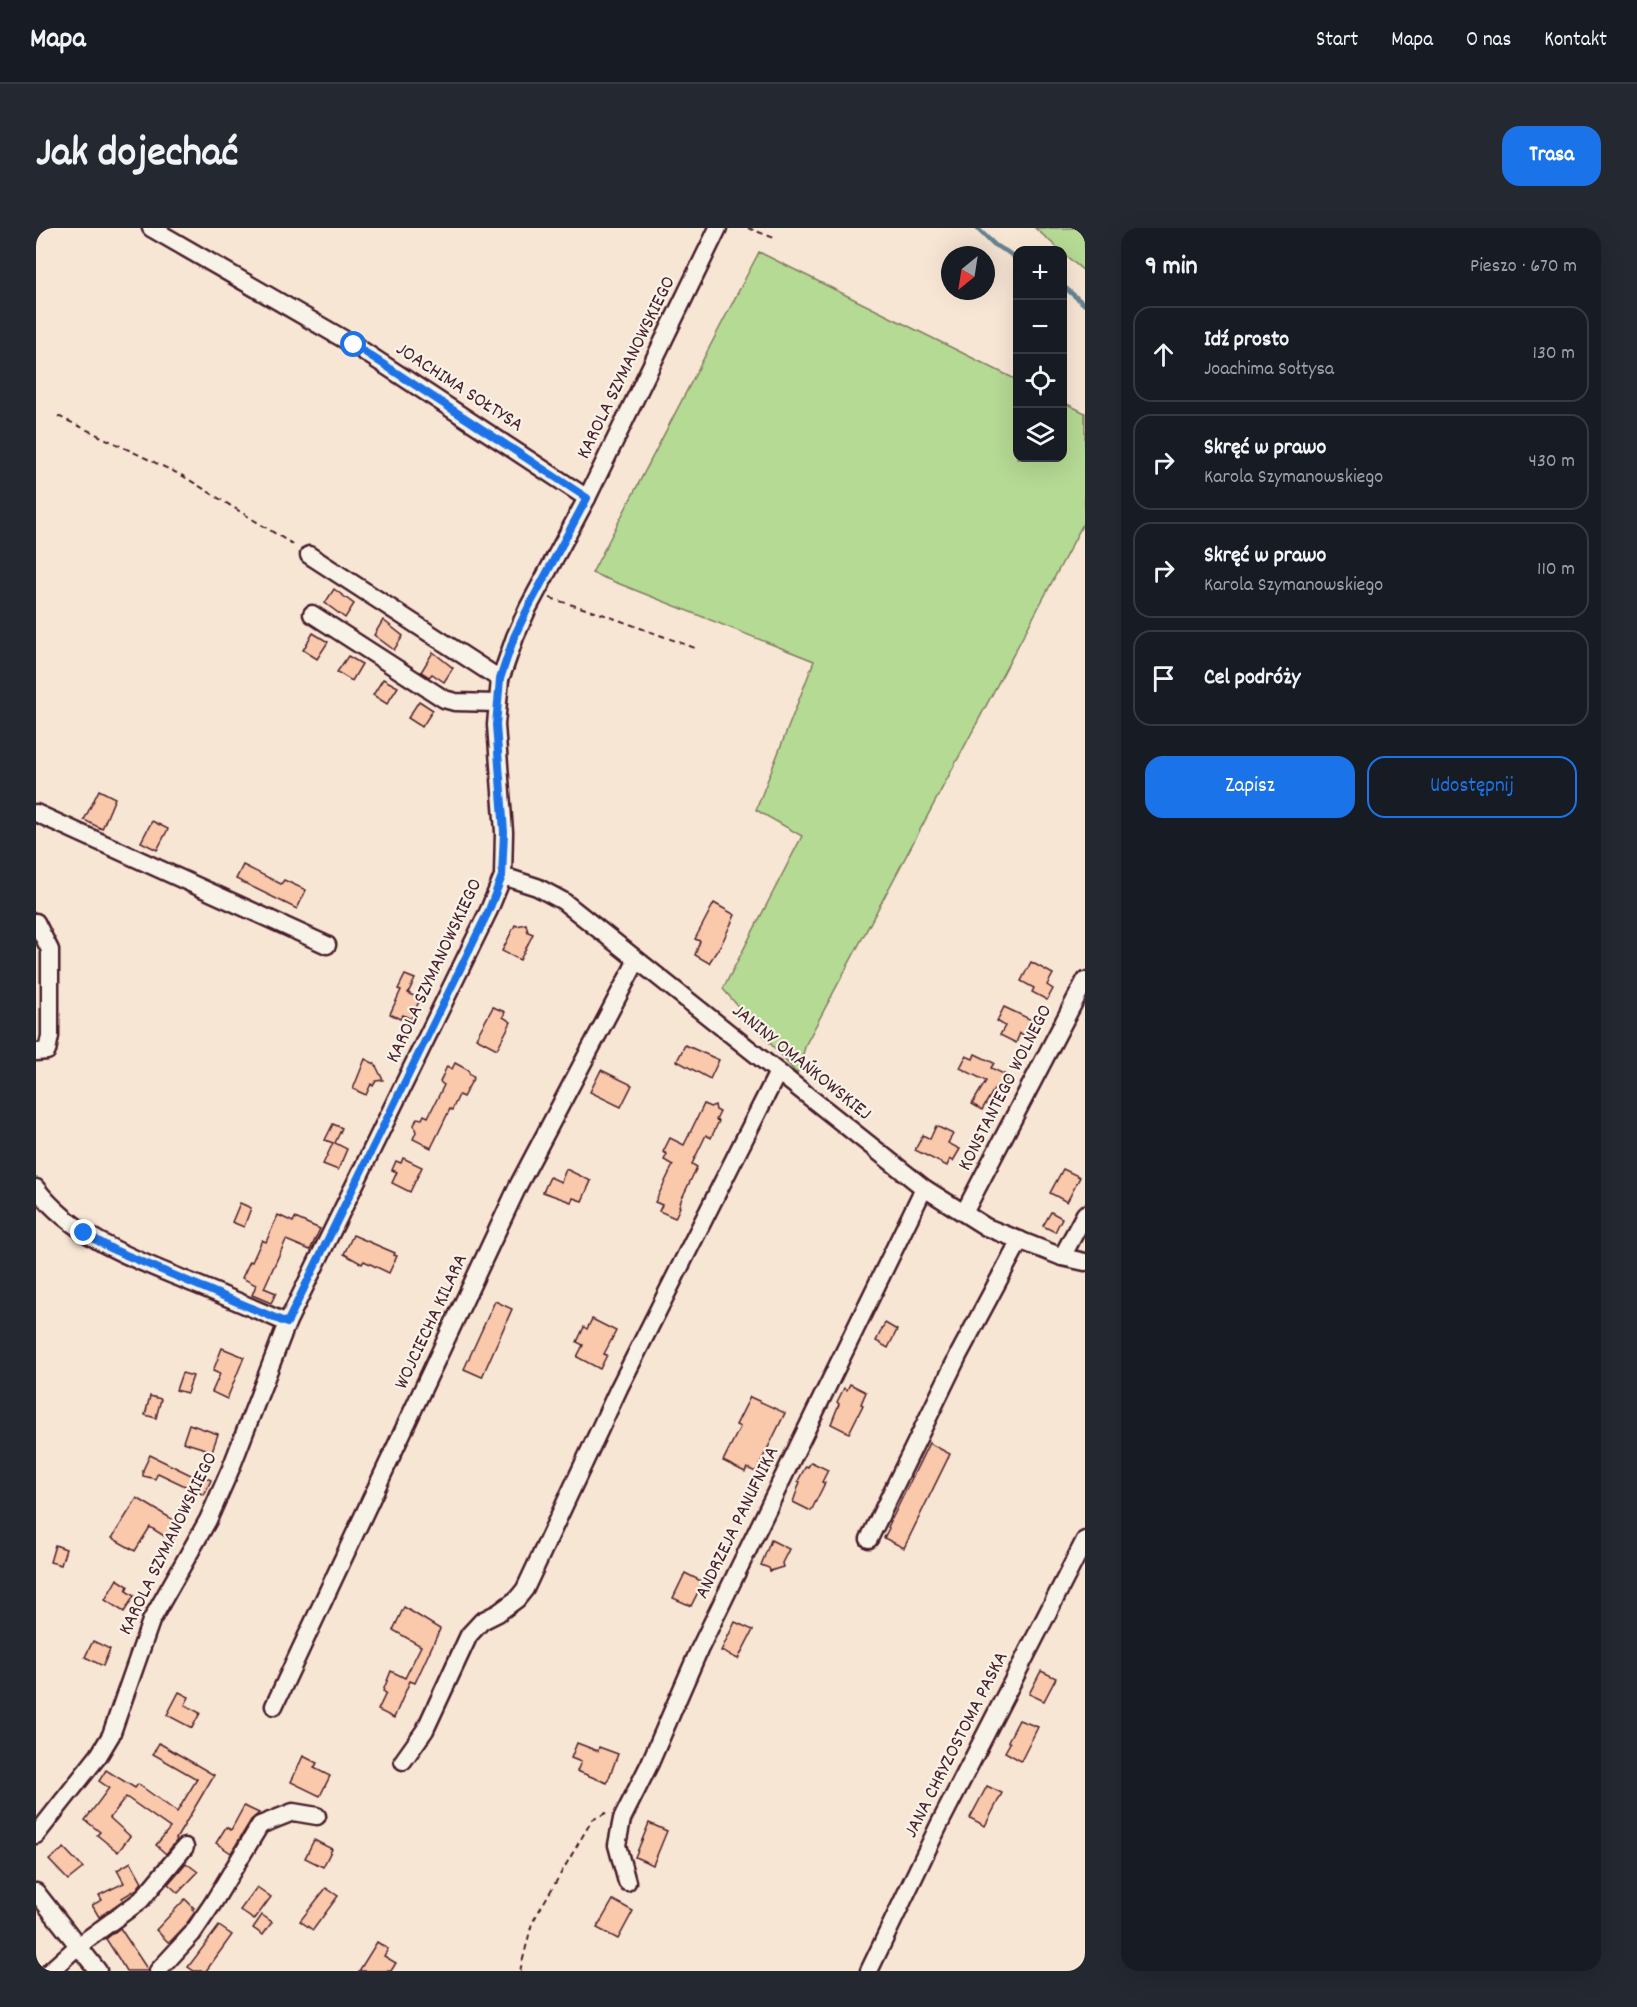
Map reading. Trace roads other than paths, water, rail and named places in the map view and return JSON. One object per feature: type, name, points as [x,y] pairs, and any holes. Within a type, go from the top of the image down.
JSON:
[{"type":"street","name":"JOACHIMA SOŁTYSA","points":[[151,228],[354,345],[587,498]]},
{"type":"street","name":"KAROLA SZYMANOWSKIEGO","points":[[36,1835],[99,1755],[111,1734],[146,1632],[217,1499],[287,1323],[484,920],[502,876],[504,832],[496,725],[497,703],[500,679],[514,637],[587,498],[718,228]]},
{"type":"street","points":[[309,555],[500,679]]},
{"type":"street","points":[[312,614],[444,699],[455,702],[497,703]]},
{"type":"street","points":[[36,813],[327,945]]},
{"type":"street","name":"JANINY OMAŃKOWSKIEJ","points":[[502,876],[537,887],[563,901],[924,1188],[986,1227],[1062,1257],[1085,1262]]},
{"type":"street","points":[[36,922],[50,950],[50,1036],[47,1051],[36,1052]]},
{"type":"street","name":"WOJCIECHA KILARA","points":[[274,1706],[519,1184],[637,960]]},
{"type":"street","name":"KONSTANTEGO WOLNEGO","points":[[964,1213],[1085,981]]},
{"type":"street","points":[[403,1761],[425,1730],[468,1635],[482,1621],[517,1599],[525,1589],[619,1388],[778,1072]]},
{"type":"street","points":[[36,1188],[62,1217],[114,1250],[287,1323]]},
{"type":"street","name":"ANDRZEJA PANUFNIKA","points":[[627,1882],[617,1845],[622,1819],[699,1650],[924,1188]]},
{"type":"street","points":[[1062,1257],[1085,1214]]},
{"type":"street","points":[[869,1539],[959,1354],[1020,1240]]},
{"type":"street","name":"JANA CHRYZOSTOMA PASKA","points":[[869,1971],[939,1825],[1085,1540]]},
{"type":"street","points":[[158,1971],[192,1934],[260,1825],[293,1812],[317,1816]]},
{"type":"street","points":[[50,1971],[141,1900],[185,1847]]},
{"type":"street","points":[[36,1892],[41,1910],[80,1948],[98,1971]]},
{"type":"street","points":[[62,1971],[80,1948]]},
{"type":"waterway","points":[[977,228],[996,246],[1013,256]]},
{"type":"waterway","points":[[1067,289],[1085,305]]}]
